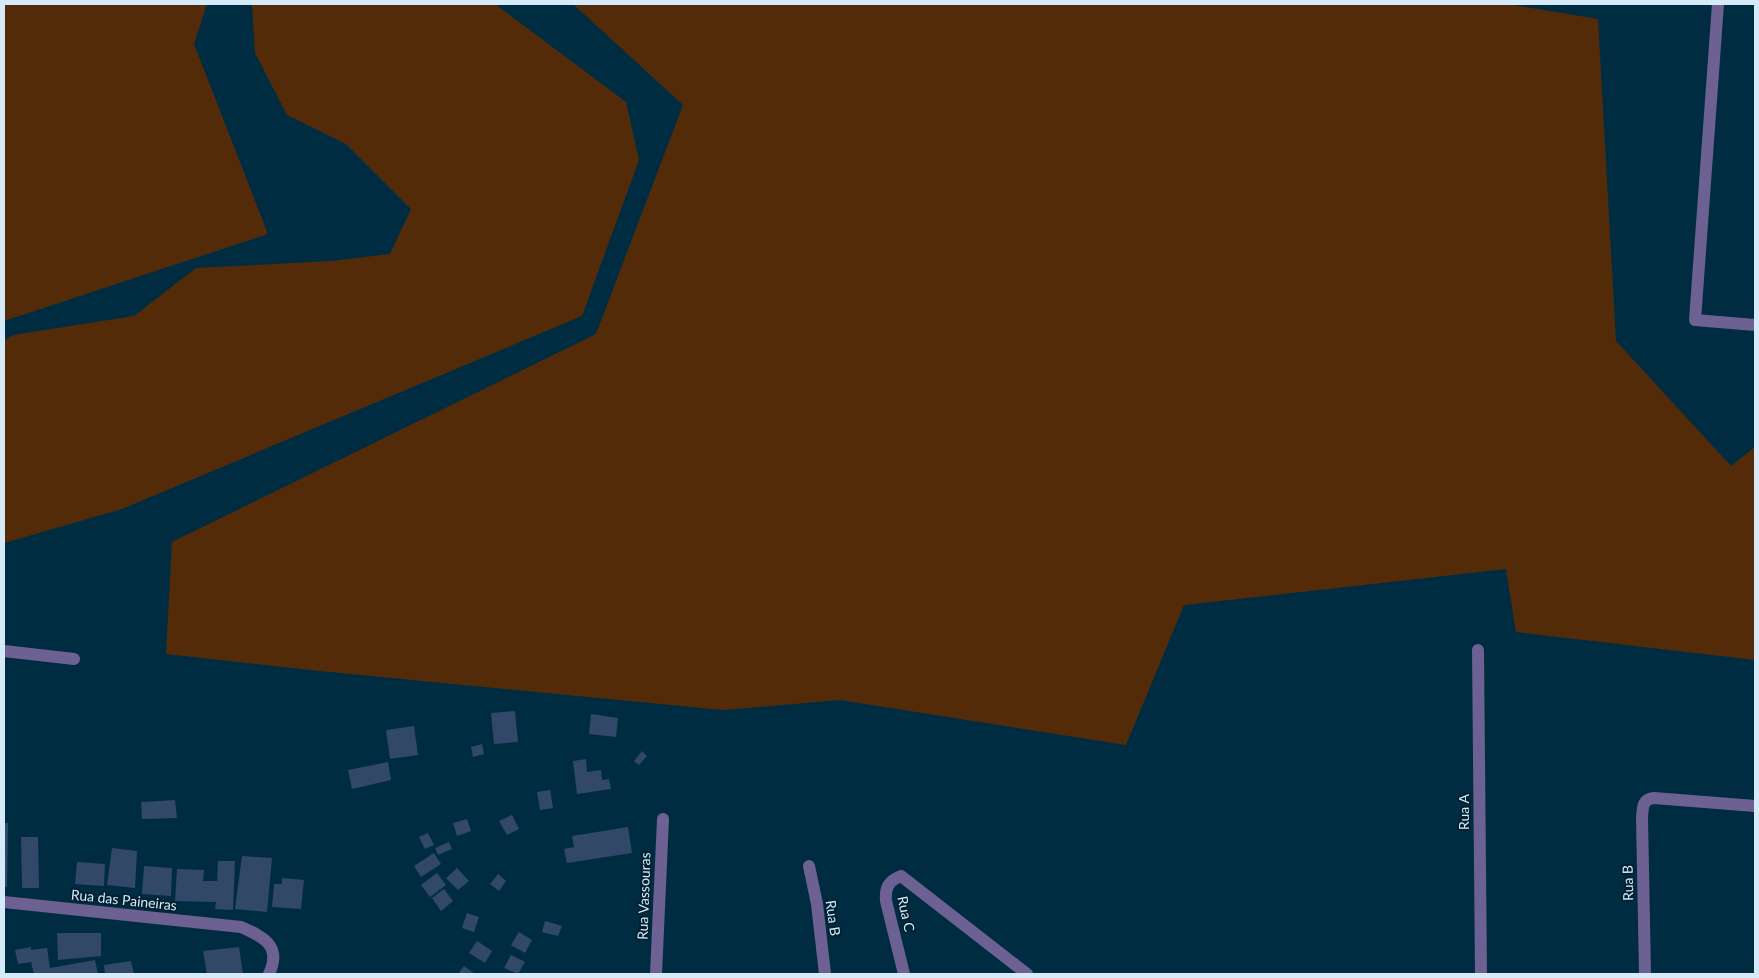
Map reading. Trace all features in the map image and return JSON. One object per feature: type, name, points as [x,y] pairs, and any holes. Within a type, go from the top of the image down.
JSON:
[{"type":"street","points":[[1718,4],[1695,320],[1755,325]]},
{"type":"street","name":"Rua A","points":[[1478,650],[1481,974]]},
{"type":"street","points":[[4,651],[74,659]]},
{"type":"street","name":"Rua B","points":[[1645,974],[1642,818],[1645,801],[1654,798],[1755,806]]},
{"type":"street","name":"Rua Vassouras","points":[[656,974],[663,819]]},
{"type":"street","name":"Rua B","points":[[810,866],[817,904],[825,974]]},
{"type":"street","name":"Rua C","points":[[904,974],[886,901],[888,884],[894,878],[901,876],[909,880],[1027,974]]},
{"type":"street","name":"Rua das Paineiras","points":[[4,902],[242,927],[269,942],[273,953],[272,969],[269,974]]},
{"type":"shaded area","points":[[4,4],[207,4],[194,44],[268,234],[4,321]]},
{"type":"shaded area","points":[[252,4],[495,4],[626,102],[639,160],[582,316],[122,509],[4,543],[4,341],[13,335],[134,316],[196,268],[331,261],[390,254],[411,209],[346,144],[287,115],[255,53]]},
{"type":"shaded area","points":[[573,4],[1507,4],[1598,19],[1616,341],[1731,466],[1755,447],[1755,660],[1516,632],[1506,569],[1184,605],[1126,745],[840,700],[723,710],[320,671],[166,654],[172,542],[596,334],[683,105]]},
{"type":"building","points":[[515,711],[518,742],[494,744],[491,713]]},
{"type":"building","points":[[591,714],[618,718],[616,737],[589,734]]},
{"type":"building","points":[[414,726],[418,755],[390,759],[386,730]]},
{"type":"building","points":[[482,744],[484,754],[473,757],[471,747]]},
{"type":"building","points":[[642,751],[647,756],[639,765],[634,761]]},
{"type":"building","points":[[586,759],[587,772],[601,770],[602,780],[609,779],[611,789],[577,794],[573,761]]},
{"type":"building","points":[[388,762],[391,780],[352,789],[348,770]]},
{"type":"building","points":[[550,790],[553,808],[540,810],[537,792]]},
{"type":"building","points":[[175,800],[177,818],[142,819],[141,802]]},
{"type":"building","points":[[512,815],[519,829],[507,835],[499,821]]},
{"type":"building","points":[[467,819],[471,831],[457,836],[453,823]]},
{"type":"building","points":[[4,823],[8,823],[7,887],[4,887]]},
{"type":"building","points":[[628,827],[632,853],[567,863],[564,849],[574,847],[572,836]]},
{"type":"building","points":[[428,833],[434,845],[425,849],[419,837]]},
{"type":"building","points":[[21,837],[38,837],[39,888],[22,888]]},
{"type":"building","points":[[449,842],[452,849],[438,855],[435,848]]},
{"type":"building","points":[[112,848],[137,851],[135,888],[107,885]]},
{"type":"building","points":[[434,853],[441,864],[421,877],[414,866]]},
{"type":"building","points":[[242,856],[272,858],[267,912],[235,909]]},
{"type":"building","points":[[218,861],[235,861],[233,910],[215,909],[216,902],[175,901],[177,869],[204,870],[203,881],[217,881]]},
{"type":"building","points":[[77,862],[105,864],[104,886],[75,884]]},
{"type":"building","points":[[144,866],[172,868],[171,896],[142,894]]},
{"type":"building","points":[[457,868],[469,881],[458,890],[446,878]]},
{"type":"building","points":[[437,873],[446,885],[430,897],[421,885]]},
{"type":"building","points":[[498,874],[506,881],[499,891],[490,884]]},
{"type":"building","points":[[282,878],[304,880],[301,909],[272,907],[274,884],[282,884]]},
{"type":"building","points":[[444,889],[453,901],[441,911],[432,898]]},
{"type":"building","points":[[467,913],[479,917],[474,932],[462,928]]},
{"type":"building","points":[[545,921],[562,926],[558,936],[542,932]]},
{"type":"building","points":[[519,932],[532,940],[525,953],[511,945]]},
{"type":"building","points":[[57,933],[101,933],[101,956],[58,960]]},
{"type":"building","points":[[477,941],[492,951],[485,963],[469,953]]},
{"type":"building","points":[[31,947],[31,950],[47,948],[50,968],[95,960],[98,974],[34,974],[31,962],[18,964],[15,950]]},
{"type":"building","points":[[239,947],[243,974],[207,974],[203,951]]},
{"type":"building","points":[[511,955],[525,962],[518,974],[504,968]]},
{"type":"building","points":[[131,961],[134,974],[105,974],[104,965]]},
{"type":"building","points":[[464,966],[475,974],[458,974]]}]
